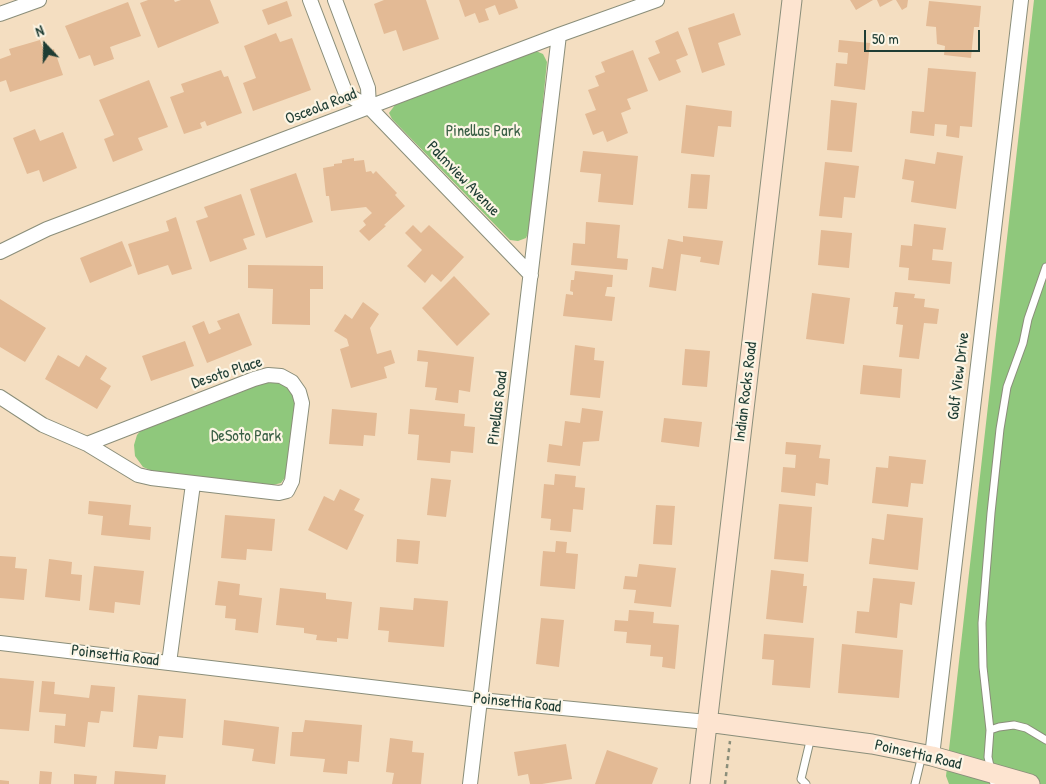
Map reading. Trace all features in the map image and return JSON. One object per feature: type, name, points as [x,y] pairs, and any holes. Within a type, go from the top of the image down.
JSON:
[{"type":"street","points":[[0,14],[39,0]]},
{"type":"street","name":"Palmview Avenue","points":[[310,0],[346,94],[369,108],[532,276]]},
{"type":"street","points":[[335,0],[368,88],[369,108]]},
{"type":"street","name":"Osceola Road","points":[[0,252],[47,228],[657,0]]},
{"type":"street","name":"Indian Rocks Road","points":[[700,784],[792,0]]},
{"type":"street","name":"Golf View Drive","points":[[927,755],[1021,0]]},
{"type":"street","name":"Pinellas Road","points":[[470,784],[560,35]]},
{"type":"street","name":"Desoto Place","points":[[268,375],[281,376],[292,382],[302,403],[292,481],[287,490],[279,493],[193,484],[138,475],[87,444],[268,375]]},
{"type":"street","points":[[0,397],[44,425],[87,444]]},
{"type":"street","points":[[169,663],[193,484]]},
{"type":"street","name":"Poinsettia Road","points":[[0,643],[480,700],[811,734],[927,755],[993,779],[1030,784]]},
{"type":"lane","points":[[993,779],[988,757],[990,730],[983,667],[982,623],[991,513],[1000,428],[1007,387],[1023,343],[1031,310],[1046,267]]},
{"type":"lane","points":[[990,730],[999,726],[1014,725],[1026,728],[1046,740]]},
{"type":"lane","points":[[806,784],[801,779],[811,734]]},
{"type":"lane","points":[[915,784],[927,755]]},
{"type":"path","points":[[725,784],[731,735]]},
{"type":"green space","points":[[1034,0],[1046,0],[1046,784],[949,784],[946,776]]},
{"type":"green space","name":"Pinellas Park","points":[[536,51],[543,54],[547,62],[530,229],[526,238],[518,241],[510,240],[392,119],[389,113],[395,105]]},
{"type":"green space","name":"DeSoto Park","points":[[269,381],[277,381],[291,388],[296,405],[286,476],[281,483],[273,485],[157,473],[143,467],[135,456],[134,445],[137,435],[143,428]]},
{"type":"building","points":[[148,0],[174,0],[175,2],[181,0],[210,0],[219,23],[158,48],[140,3]]},
{"type":"building","points":[[384,0],[426,0],[439,39],[403,51],[396,30],[384,34],[374,4]]},
{"type":"building","points":[[459,0],[515,0],[518,8],[499,15],[495,5],[485,9],[489,20],[479,23],[475,13],[465,17]]},
{"type":"building","points":[[850,0],[873,0],[856,10]]},
{"type":"building","points":[[877,0],[893,0],[880,7]]},
{"type":"building","points":[[896,0],[908,0],[907,7],[902,10]]},
{"type":"building","points":[[287,1],[292,16],[268,25],[262,10]]},
{"type":"building","points":[[929,1],[981,6],[979,27],[974,27],[971,58],[944,55],[945,46],[937,44],[936,27],[926,26]]},
{"type":"building","points":[[128,2],[141,36],[110,47],[114,59],[94,66],[90,55],[79,59],[65,26]]},
{"type":"building","points":[[734,13],[741,35],[718,43],[725,65],[702,73],[688,28]]},
{"type":"building","points":[[678,31],[688,55],[676,60],[681,72],[659,81],[648,58],[660,53],[655,41]]},
{"type":"building","points":[[276,33],[280,42],[292,38],[311,90],[253,111],[243,83],[256,78],[244,46]]},
{"type":"building","points":[[40,40],[44,52],[54,49],[63,75],[10,92],[6,80],[0,82],[0,59],[11,55],[9,49]]},
{"type":"building","points":[[839,40],[870,43],[865,90],[834,86],[836,63],[847,64],[848,53],[838,52]]},
{"type":"building","points":[[633,50],[648,91],[627,99],[631,109],[621,113],[628,133],[607,142],[603,131],[593,135],[585,114],[596,110],[588,90],[599,86],[595,76],[605,72],[601,62]]},
{"type":"building","points":[[928,68],[976,72],[972,127],[960,126],[959,138],[946,136],[947,125],[935,124],[934,136],[910,133],[912,111],[924,112]]},
{"type":"building","points":[[221,70],[224,77],[228,76],[242,113],[207,126],[205,121],[200,123],[202,128],[184,134],[170,97],[184,92],[181,84]]},
{"type":"building","points":[[149,80],[168,127],[138,138],[143,150],[113,162],[104,139],[114,135],[99,100]]},
{"type":"building","points":[[831,100],[857,103],[852,152],[827,150]]},
{"type":"building","points":[[686,105],[732,111],[731,127],[718,126],[714,157],[681,153]]},
{"type":"building","points":[[35,129],[40,141],[63,132],[77,168],[43,182],[39,170],[27,174],[13,138]]},
{"type":"building","points":[[583,151],[638,156],[633,205],[598,202],[601,174],[580,172]]},
{"type":"building","points":[[937,152],[963,156],[956,209],[911,202],[914,181],[902,179],[905,159],[935,164]]},
{"type":"building","points":[[354,158],[354,161],[364,160],[366,172],[371,171],[373,174],[376,171],[397,193],[395,195],[405,206],[369,241],[359,231],[366,225],[363,221],[372,213],[366,207],[331,211],[329,196],[326,196],[323,168],[342,163],[342,160]]},
{"type":"building","points":[[825,162],[859,166],[855,198],[844,197],[842,218],[819,216]]},
{"type":"building","points":[[296,173],[313,222],[266,238],[250,189]]},
{"type":"building","points":[[691,174],[710,175],[707,209],[688,208]]},
{"type":"building","points":[[241,194],[255,235],[243,239],[247,249],[210,262],[196,221],[208,217],[204,207]]},
{"type":"building","points":[[176,217],[192,269],[172,275],[168,265],[138,275],[128,244],[169,231],[166,221]]},
{"type":"building","points":[[586,222],[620,225],[617,258],[628,259],[627,270],[571,265],[573,243],[585,244]]},
{"type":"building","points":[[914,224],[946,228],[943,250],[933,249],[932,260],[952,262],[950,284],[908,280],[909,268],[899,267],[901,245],[912,246]]},
{"type":"building","points":[[413,225],[421,233],[429,225],[464,257],[441,282],[432,274],[425,283],[407,266],[422,250],[405,233]]},
{"type":"building","points":[[821,230],[852,233],[849,268],[818,265]]},
{"type":"building","points":[[683,236],[723,241],[719,265],[700,262],[701,257],[681,254],[676,291],[649,287],[652,267],[663,269],[668,239],[683,242]]},
{"type":"building","points":[[122,241],[132,266],[90,283],[80,258]]},
{"type":"building","points":[[248,265],[323,266],[323,289],[310,289],[310,325],[272,324],[273,289],[248,288]]},
{"type":"building","points":[[575,271],[613,275],[612,287],[607,287],[605,296],[615,297],[612,321],[563,316],[566,294],[573,295],[573,292],[570,291],[571,280],[574,280]]},
{"type":"building","points":[[454,276],[490,314],[457,346],[422,308]]},
{"type":"building","points":[[895,292],[915,294],[914,298],[925,299],[924,307],[939,309],[937,324],[924,323],[919,359],[899,357],[903,325],[896,324],[898,307],[893,307]]},
{"type":"building","points":[[812,293],[850,298],[844,344],[806,339]]},
{"type":"building","points":[[0,299],[46,328],[25,362],[0,347]]},
{"type":"building","points":[[363,302],[379,314],[370,328],[377,354],[391,350],[395,363],[384,367],[387,378],[351,388],[340,349],[349,346],[347,339],[334,331],[345,314],[352,319]]},
{"type":"building","points":[[239,313],[252,345],[207,363],[192,326],[204,321],[209,334],[221,329],[217,321]]},
{"type":"building","points":[[185,341],[194,366],[151,381],[142,356]]},
{"type":"building","points":[[575,345],[595,348],[594,360],[604,361],[600,398],[570,395]]},
{"type":"building","points":[[685,349],[710,351],[707,387],[682,385]]},
{"type":"building","points":[[418,350],[474,357],[470,392],[459,390],[458,403],[435,400],[437,388],[425,387],[428,362],[417,361]]},
{"type":"building","points":[[58,355],[79,367],[86,355],[107,368],[100,379],[111,386],[97,409],[45,379]]},
{"type":"building","points":[[863,365],[902,369],[900,398],[860,394]]},
{"type":"building","points":[[582,408],[603,411],[599,441],[583,442],[580,466],[547,462],[549,444],[562,446],[565,421],[580,423]]},
{"type":"building","points":[[332,409],[377,413],[375,436],[364,435],[363,446],[329,444]]},
{"type":"building","points":[[410,409],[465,414],[464,426],[475,427],[473,453],[451,451],[450,463],[417,460],[419,435],[408,434]]},
{"type":"building","points":[[664,418],[702,422],[699,447],[661,442]]},
{"type":"building","points":[[786,442],[821,445],[819,458],[830,459],[828,485],[816,483],[815,496],[781,492],[783,467],[795,468],[796,455],[785,454]]},
{"type":"building","points":[[889,456],[926,460],[923,484],[911,483],[908,507],[872,503],[876,467],[888,468]]},
{"type":"building","points":[[555,474],[576,476],[575,487],[585,488],[583,510],[573,509],[571,532],[550,530],[551,519],[541,518],[544,484],[554,485]]},
{"type":"building","points":[[431,478],[451,480],[446,517],[427,515]]},
{"type":"building","points":[[340,489],[360,499],[354,510],[364,515],[347,550],[308,530],[324,496],[334,501]]},
{"type":"building","points":[[89,501],[131,505],[129,525],[151,527],[150,540],[101,535],[103,516],[88,514]]},
{"type":"building","points":[[779,504],[812,507],[808,562],[774,559]]},
{"type":"building","points":[[656,505],[675,506],[672,545],[653,544]]},
{"type":"building","points":[[887,514],[923,518],[918,570],[869,564],[872,538],[884,540]]},
{"type":"building","points":[[225,515],[275,519],[272,551],[247,549],[246,560],[221,558]]},
{"type":"building","points":[[397,539],[420,541],[418,564],[396,562]]},
{"type":"building","points":[[556,541],[567,542],[566,553],[578,554],[575,589],[540,586],[543,551],[555,552]]},
{"type":"building","points":[[0,556],[16,557],[15,568],[27,569],[24,600],[0,598]]},
{"type":"building","points":[[49,559],[72,562],[71,574],[82,575],[80,601],[45,597]]},
{"type":"building","points":[[639,564],[676,568],[671,607],[634,603],[636,590],[623,589],[625,576],[637,577]]},
{"type":"building","points":[[94,566],[144,571],[140,605],[115,602],[114,613],[89,610]]},
{"type":"building","points":[[771,570],[804,574],[803,586],[807,586],[803,623],[766,619]]},
{"type":"building","points":[[873,578],[915,582],[912,605],[900,603],[897,638],[855,633],[857,611],[869,612]]},
{"type":"building","points":[[218,581],[240,584],[239,595],[262,598],[258,633],[235,630],[236,619],[225,618],[226,606],[215,605]]},
{"type":"building","points":[[280,588],[326,593],[326,599],[352,602],[348,639],[337,638],[337,642],[316,640],[317,635],[304,633],[304,628],[276,625]]},
{"type":"building","points":[[414,598],[448,601],[444,647],[388,642],[389,631],[378,630],[380,607],[413,610]]},
{"type":"building","points":[[629,610],[654,612],[653,623],[679,625],[675,669],[662,667],[663,657],[650,656],[651,645],[626,643],[627,632],[614,631],[615,620],[628,621]]},
{"type":"building","points":[[541,618],[564,620],[559,667],[536,664]]},
{"type":"building","points":[[764,634],[814,638],[810,688],[772,685],[774,660],[762,659]]},
{"type":"building","points":[[842,644],[903,650],[899,698],[838,693]]},
{"type":"building","points":[[0,678],[34,681],[29,731],[0,729]]},
{"type":"building","points":[[42,681],[55,682],[54,694],[89,698],[91,685],[115,687],[113,712],[101,711],[99,723],[88,722],[85,747],[54,743],[55,725],[65,726],[66,714],[39,712]]},
{"type":"building","points":[[138,695],[186,699],[183,738],[159,736],[157,749],[133,747]]},
{"type":"building","points":[[224,720],[279,727],[275,764],[252,761],[254,749],[222,745]]},
{"type":"building","points":[[305,720],[362,725],[359,762],[348,761],[347,774],[323,772],[325,759],[290,756],[292,732],[303,732]]},
{"type":"building","points":[[390,738],[413,741],[412,752],[424,753],[421,784],[392,784],[394,773],[386,772]]},
{"type":"building","points":[[566,744],[572,779],[530,784],[528,774],[518,776],[514,752]]},
{"type":"building","points":[[607,750],[658,768],[652,784],[595,784]]},
{"type":"building","points":[[40,771],[52,772],[51,784],[39,784]]},
{"type":"building","points":[[115,771],[166,775],[165,784],[114,784]]},
{"type":"building","points":[[74,774],[97,776],[96,784],[74,784]]},
{"type":"building","points":[[0,780],[9,781],[9,784],[0,784]]}]
